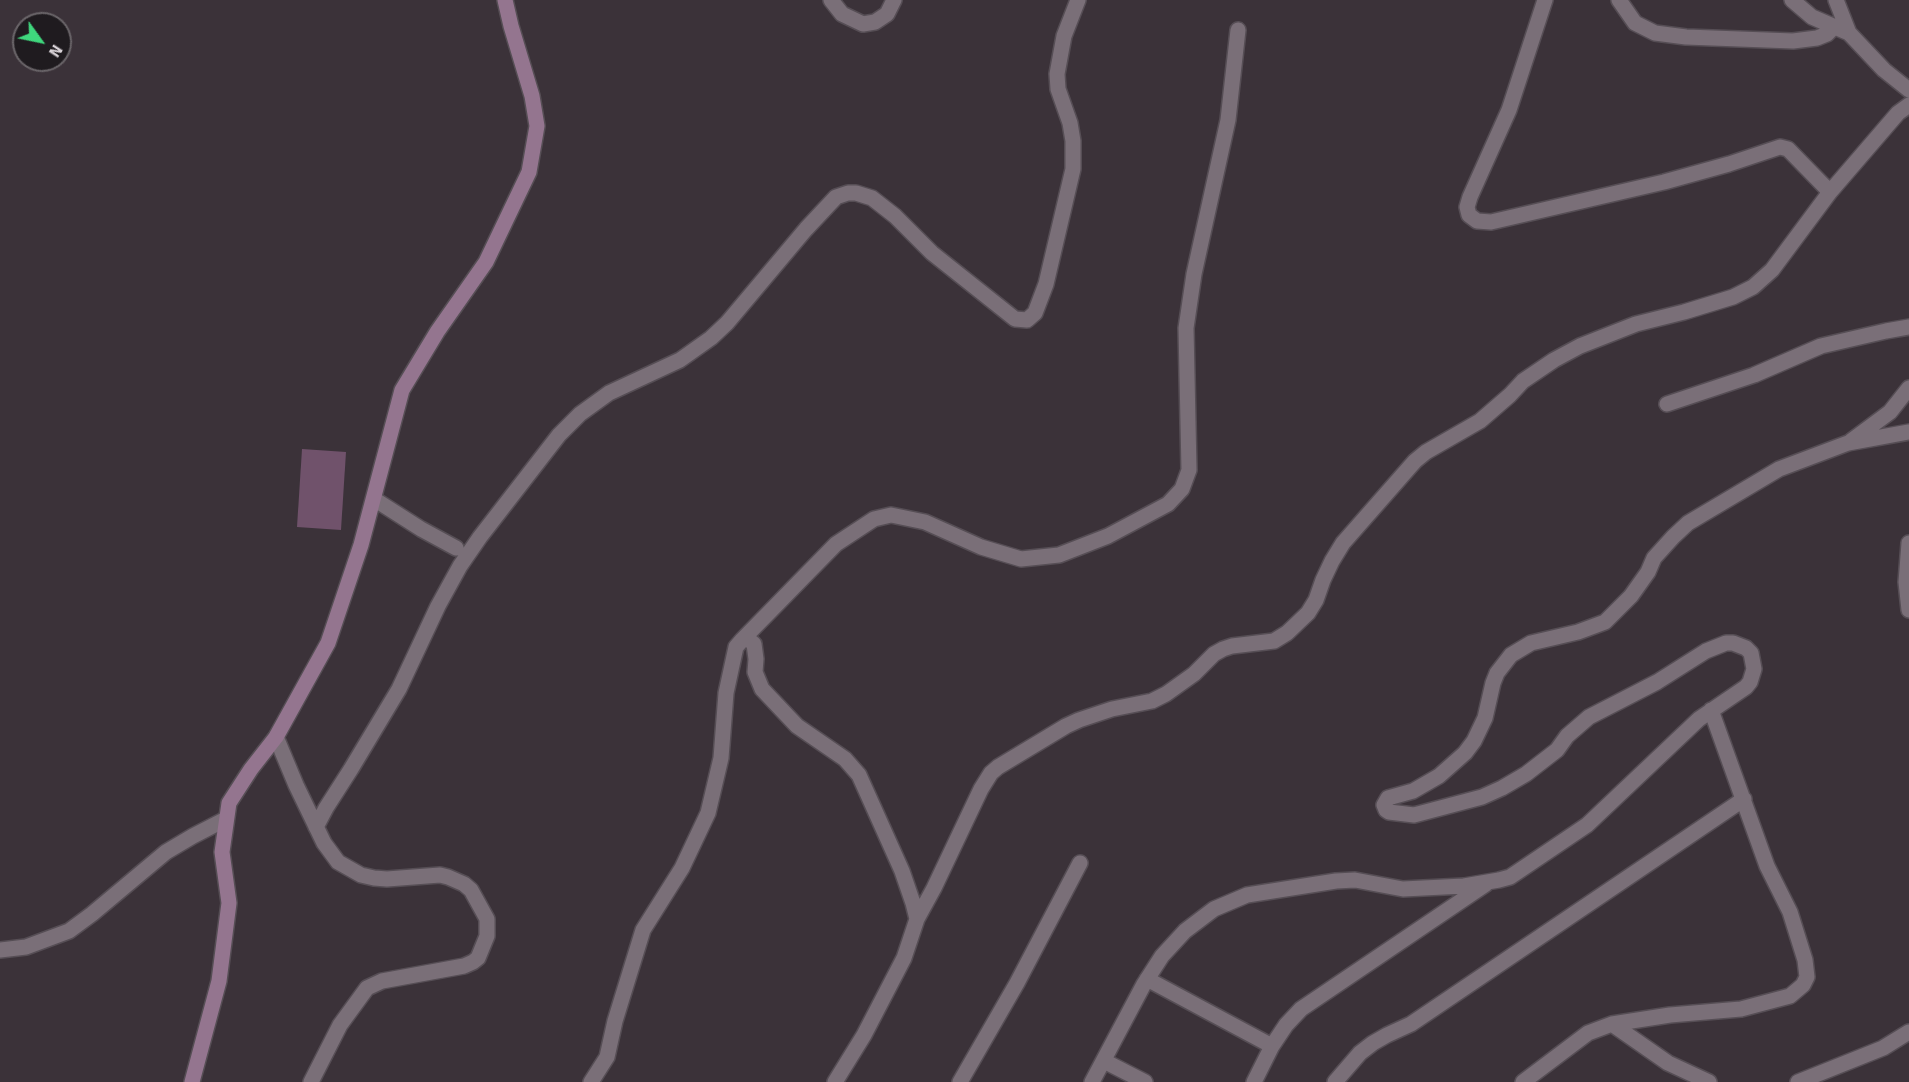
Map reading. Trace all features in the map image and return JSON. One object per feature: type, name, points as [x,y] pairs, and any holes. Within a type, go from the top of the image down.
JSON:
[{"type":"street","points":[[192,1082],[219,981],[229,903],[222,852],[228,803],[276,737],[328,643],[361,545],[402,390],[437,332],[486,262],[529,172],[537,126],[532,96],[505,0]]},
{"type":"street","points":[[831,0],[842,14],[863,24],[874,22],[887,14],[894,0]]},
{"type":"street","points":[[316,827],[399,689],[438,606],[460,566],[558,435],[580,414],[609,393],[680,360],[711,338],[727,323],[836,197],[856,193],[872,198],[895,216],[932,253],[1015,319],[1027,320],[1035,313],[1046,284],[1073,169],[1072,132],[1058,89],[1056,74],[1064,36],[1078,0]]},
{"type":"street","points":[[1545,0],[1509,111],[1470,197],[1467,207],[1469,215],[1478,221],[1491,222],[1664,182],[1780,147],[1788,149],[1830,192]]},
{"type":"street","points":[[1619,0],[1635,23],[1655,33],[1686,37],[1793,40],[1816,38],[1827,34],[1833,28]]},
{"type":"street","points":[[1792,0],[1812,17],[1849,33]]},
{"type":"street","points":[[1836,0],[1849,33],[1884,70],[1909,90]]},
{"type":"street","points":[[591,1082],[607,1057],[615,1022],[644,930],[682,868],[708,813],[721,758],[726,693],[736,646],[836,544],[874,519],[891,515],[925,522],[981,547],[1021,559],[1059,555],[1108,536],[1168,504],[1182,489],[1189,470],[1186,328],[1194,274],[1228,120],[1238,30]]},
{"type":"street","points":[[835,1082],[864,1035],[904,958],[916,919],[934,888],[981,789],[998,767],[1072,723],[1112,709],[1152,701],[1166,694],[1223,649],[1241,644],[1274,641],[1287,633],[1308,613],[1343,543],[1415,461],[1426,452],[1480,421],[1510,396],[1523,381],[1580,346],[1636,324],[1733,297],[1753,287],[1772,270],[1830,192],[1898,113],[1909,105]]},
{"type":"street","points":[[1667,404],[1754,375],[1821,346],[1909,327]]},
{"type":"street","points":[[1848,443],[1890,412],[1909,388]]},
{"type":"street","points":[[1092,1082],[1161,956],[1199,919],[1223,905],[1247,896],[1345,880],[1403,889],[1488,882],[1510,877],[1587,825],[1711,710],[1741,691],[1750,682],[1754,669],[1751,653],[1740,645],[1726,643],[1706,651],[1657,682],[1589,717],[1567,736],[1557,750],[1526,774],[1482,797],[1414,815],[1393,814],[1384,807],[1384,802],[1388,798],[1413,791],[1439,776],[1465,753],[1474,741],[1485,718],[1497,673],[1511,655],[1531,643],[1570,635],[1605,622],[1631,596],[1654,558],[1688,523],[1779,469],[1848,443],[1909,432]]},
{"type":"street","points":[[374,499],[456,548]]},
{"type":"street","points":[[1909,543],[1906,582],[1909,610]]},
{"type":"street","points":[[742,640],[748,639],[754,644],[755,672],[762,689],[797,726],[845,759],[859,775],[902,871],[916,919]]},
{"type":"street","points":[[1524,1082],[1588,1033],[1612,1024],[1741,1009],[1790,996],[1803,986],[1807,977],[1805,960],[1790,912],[1767,866],[1711,710]]},
{"type":"street","points":[[276,737],[316,827],[338,862],[361,875],[387,879],[440,875],[464,884],[478,900],[487,919],[487,936],[478,958],[469,965],[382,981],[367,988],[340,1025],[311,1082]]},
{"type":"street","points":[[1335,1082],[1360,1053],[1373,1043],[1411,1024],[1744,799]]},
{"type":"street","points":[[0,950],[26,947],[69,931],[166,852],[226,819]]},
{"type":"street","points":[[960,1082],[1017,983],[1080,862]]},
{"type":"street","points":[[1254,1082],[1272,1046],[1286,1025],[1301,1009],[1488,882]]},
{"type":"street","points":[[1147,979],[1272,1046]]},
{"type":"street","points":[[1612,1024],[1668,1063],[1709,1082]]},
{"type":"street","points":[[1798,1082],[1883,1048],[1909,1032]]},
{"type":"street","points":[[1104,1061],[1145,1082]]},
{"type":"shaded area","points":[[302,449],[346,452],[341,530],[297,527]]}]
